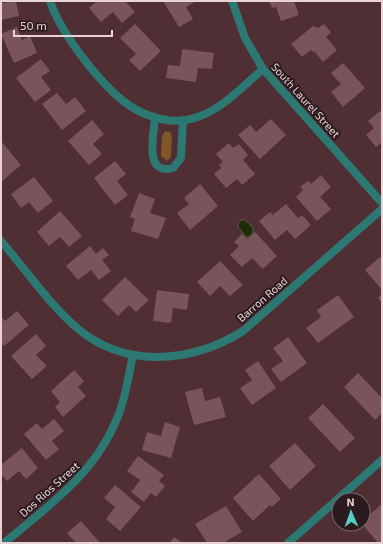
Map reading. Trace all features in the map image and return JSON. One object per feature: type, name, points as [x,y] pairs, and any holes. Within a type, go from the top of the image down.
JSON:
[{"type":"street","points":[[50,1],[58,23],[98,75],[126,103],[145,114],[156,118],[183,120],[196,118],[216,109],[263,69]]},
{"type":"street","name":"South Laurel Street","points":[[232,1],[245,38],[263,69],[382,203]]},
{"type":"street","points":[[156,118],[152,157],[156,165],[164,169],[173,168],[181,158],[183,120]]},
{"type":"street","name":"Barron Road","points":[[1,241],[61,312],[79,329],[105,346],[133,355],[161,357],[191,354],[231,339],[382,208]]},
{"type":"street","name":"Dos Rios Street","points":[[4,543],[79,478],[99,453],[116,423],[122,405],[133,355]]},
{"type":"street","points":[[288,543],[382,460]]},
{"type":"shaded area","points":[[165,131],[170,132],[172,137],[171,157],[167,161],[161,156],[162,136]]},
{"type":"shaded area","points":[[241,220],[245,220],[253,228],[253,232],[250,237],[246,237],[238,227],[238,223]]},
{"type":"building","points":[[1,1],[3,3],[16,1],[19,16],[1,20]]},
{"type":"building","points":[[97,1],[125,1],[135,12],[122,23],[113,12],[101,22],[89,8]]},
{"type":"building","points":[[163,1],[196,1],[186,7],[193,19],[179,27]]},
{"type":"building","points":[[269,1],[294,1],[299,15],[281,21],[276,7],[272,8]]},
{"type":"building","points":[[135,24],[161,51],[140,71],[129,60],[136,54],[120,38]]},
{"type":"building","points":[[324,24],[331,32],[326,37],[337,50],[323,62],[314,51],[313,52],[311,50],[302,57],[291,44],[313,26],[318,28]]},
{"type":"building","points":[[17,27],[22,40],[30,36],[37,53],[14,63],[1,34]]},
{"type":"building","points":[[182,49],[214,53],[212,69],[198,68],[196,82],[166,78],[168,65],[180,66]]},
{"type":"building","points":[[41,59],[50,71],[41,77],[51,90],[35,102],[16,78]]},
{"type":"building","points":[[343,63],[365,88],[343,107],[331,92],[341,84],[331,73]]},
{"type":"building","points":[[57,93],[66,104],[75,97],[86,111],[62,130],[42,104]]},
{"type":"building","points":[[380,111],[382,113],[382,142],[376,147],[366,135],[374,128],[368,121]]},
{"type":"building","points":[[271,119],[286,135],[260,159],[238,135],[250,125],[256,132]]},
{"type":"building","points":[[92,120],[104,134],[93,144],[102,154],[89,165],[68,141]]},
{"type":"building","points":[[1,141],[21,165],[1,182]]},
{"type":"building","points":[[229,143],[233,148],[239,144],[248,155],[243,160],[255,174],[242,185],[237,179],[226,188],[214,174],[221,168],[219,165],[223,162],[216,154]]},
{"type":"building","points":[[115,161],[126,174],[117,181],[128,195],[115,205],[94,178]]},
{"type":"building","points":[[321,175],[331,187],[320,197],[331,209],[317,221],[296,197],[303,190],[300,187],[308,181],[311,184]]},
{"type":"building","points":[[34,177],[53,201],[38,213],[29,202],[21,208],[11,194]]},
{"type":"building","points":[[200,184],[218,206],[190,230],[177,213],[189,204],[184,198]]},
{"type":"building","points":[[139,193],[155,199],[150,213],[166,218],[158,239],[131,231],[135,219],[130,217]]},
{"type":"building","points":[[286,204],[298,218],[302,215],[311,225],[295,239],[287,230],[275,240],[259,221],[270,212],[273,215]]},
{"type":"building","points":[[60,211],[82,236],[69,247],[60,237],[49,246],[37,232]]},
{"type":"building","points":[[255,232],[277,256],[263,269],[252,258],[242,267],[230,255],[239,246],[234,242],[242,234],[247,239]]},
{"type":"building","points":[[90,246],[96,254],[103,248],[109,255],[102,260],[111,271],[99,280],[91,270],[78,280],[66,266]]},
{"type":"building","points":[[380,257],[382,260],[382,290],[365,270]]},
{"type":"building","points":[[220,261],[243,285],[230,296],[220,286],[210,296],[197,282]]},
{"type":"building","points":[[125,277],[149,300],[136,312],[129,305],[118,316],[102,300]]},
{"type":"building","points":[[157,290],[189,294],[187,310],[173,308],[171,323],[153,321]]},
{"type":"building","points":[[382,294],[382,303],[378,298]]},
{"type":"building","points":[[338,295],[354,317],[318,343],[306,328],[321,317],[317,310]]},
{"type":"building","points":[[17,311],[29,325],[4,346],[1,342],[1,316],[5,321]]},
{"type":"building","points":[[36,334],[46,346],[36,355],[47,366],[32,379],[11,356]]},
{"type":"building","points":[[288,337],[307,363],[281,382],[271,369],[283,361],[273,348]]},
{"type":"building","points":[[258,361],[276,388],[252,405],[240,388],[252,380],[245,370]]},
{"type":"building","points":[[74,370],[84,381],[78,387],[86,396],[63,417],[55,407],[60,402],[51,391]]},
{"type":"building","points":[[358,373],[382,398],[382,413],[375,420],[344,387]]},
{"type":"building","points":[[202,388],[205,401],[220,397],[226,417],[194,425],[185,392]]},
{"type":"building","points":[[323,404],[355,438],[340,452],[308,418]]},
{"type":"building","points":[[54,419],[64,431],[52,441],[59,449],[46,460],[24,434],[37,423],[42,429]]},
{"type":"building","points":[[165,422],[180,427],[171,458],[142,450],[147,432],[161,436]]},
{"type":"building","points":[[295,443],[316,466],[290,490],[269,466]]},
{"type":"building","points":[[22,448],[38,468],[26,479],[19,471],[7,481],[1,474],[1,465]]},
{"type":"building","points":[[138,456],[164,475],[159,481],[165,486],[156,497],[151,493],[144,502],[131,492],[140,480],[127,471]]},
{"type":"building","points":[[259,474],[281,499],[272,507],[270,505],[253,521],[233,498]]},
{"type":"building","points":[[115,485],[141,507],[120,531],[106,519],[115,507],[104,498]]},
{"type":"building","points":[[382,504],[382,543],[378,543],[369,532],[371,532],[371,513]]},
{"type":"building","points":[[226,506],[242,532],[223,543],[207,543],[195,524]]},
{"type":"building","points":[[81,521],[100,543],[76,543],[67,533]]},
{"type":"building","points":[[174,537],[183,543],[170,543]]}]
